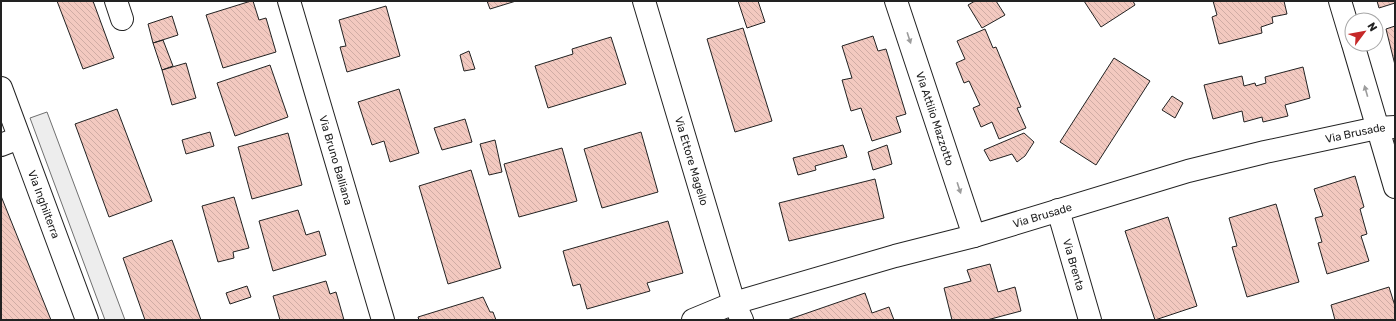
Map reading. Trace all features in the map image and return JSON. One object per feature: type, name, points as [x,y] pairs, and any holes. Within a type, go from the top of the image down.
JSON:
[{"type":"street","name":"Via Bruno Balliana","points":[[289,1],[383,320]]},
{"type":"street","name":"Via Ettore Magello","points":[[644,1],[738,311]]},
{"type":"street","name":"Via Attilio Mazzotto","points":[[896,1],[974,236]]},
{"type":"street","points":[[1340,1],[1344,14]]},
{"type":"street","points":[[1356,52],[1386,128],[1395,187]]},
{"type":"street","name":"Via Inghilterra","points":[[1,88],[10,141],[87,320]]},
{"type":"street","name":"Via Brusade","points":[[693,320],[738,311],[895,256],[974,236],[1188,171],[1265,152],[1386,128]]},
{"type":"street","name":"Via Brenta","points":[[1058,210],[1090,320]]},
{"type":"shaded area","points":[[47,112],[125,320],[105,320],[30,118]]},
{"type":"building","points":[[57,1],[93,1],[114,58],[83,69]]},
{"type":"building","points":[[253,1],[259,20],[266,18],[276,52],[223,68],[206,15]]},
{"type":"building","points":[[487,1],[516,1],[490,9]]},
{"type":"building","points":[[738,1],[758,1],[765,22],[747,28]]},
{"type":"building","points":[[975,1],[996,1],[1005,15],[982,28],[968,5]]},
{"type":"building","points":[[1084,1],[1133,1],[1135,5],[1101,27]]},
{"type":"building","points":[[1213,1],[1284,1],[1287,14],[1272,17],[1273,23],[1261,27],[1262,33],[1219,44],[1212,17],[1217,15]]},
{"type":"building","points":[[1377,1],[1395,1],[1395,3],[1379,8]]},
{"type":"building","points":[[386,6],[400,56],[347,72],[340,47],[346,46],[339,20]]},
{"type":"building","points":[[172,16],[178,35],[153,43],[148,24]]},
{"type":"building","points":[[1395,26],[1395,65],[1386,29]]},
{"type":"building","points":[[743,28],[772,121],[735,132],[707,39]]},
{"type":"building","points":[[985,29],[993,48],[996,47],[1021,107],[1017,108],[1026,128],[999,139],[992,122],[981,127],[973,108],[980,105],[969,81],[964,83],[956,63],[965,59],[957,41]]},
{"type":"building","points":[[873,36],[878,51],[886,49],[906,114],[896,117],[901,132],[872,141],[861,108],[851,111],[842,80],[852,78],[842,46]]},
{"type":"building","points":[[611,37],[626,84],[548,108],[535,66],[573,54],[572,49]]},
{"type":"building","points":[[163,40],[173,66],[162,70],[153,43]]},
{"type":"building","points":[[469,51],[475,69],[464,71],[460,55]]},
{"type":"building","points":[[1114,58],[1150,81],[1096,165],[1060,142]]},
{"type":"building","points":[[186,63],[196,98],[172,105],[162,70]]},
{"type":"building","points":[[270,65],[288,117],[235,136],[217,83]]},
{"type":"building","points":[[1303,67],[1310,98],[1285,105],[1288,116],[1263,122],[1262,117],[1244,122],[1242,111],[1213,119],[1204,85],[1242,76],[1244,86],[1255,83],[1256,86],[1266,83],[1265,77]]},
{"type":"building","points":[[399,89],[419,153],[390,162],[384,141],[372,145],[358,102]]},
{"type":"building","points":[[1172,96],[1183,103],[1175,118],[1162,110]]},
{"type":"building","points":[[117,109],[152,201],[109,217],[75,124]]},
{"type":"building","points":[[465,119],[472,142],[442,150],[434,128]]},
{"type":"building","points":[[210,132],[214,146],[186,154],[182,140]]},
{"type":"building","points":[[641,132],[658,192],[602,208],[584,149]]},
{"type":"building","points":[[288,133],[302,185],[252,199],[238,147]]},
{"type":"building","points":[[1024,133],[1034,142],[1025,156],[1017,162],[1012,154],[990,161],[984,150]]},
{"type":"building","points":[[495,140],[502,172],[489,175],[480,144]]},
{"type":"building","points":[[843,145],[847,157],[815,166],[816,170],[798,175],[793,158]]},
{"type":"building","points":[[887,145],[892,164],[873,170],[868,152]]},
{"type":"building","points":[[562,148],[577,201],[519,217],[504,164]]},
{"type":"building","points":[[471,170],[501,268],[448,284],[419,186]]},
{"type":"building","points":[[1355,176],[1364,207],[1360,209],[1367,234],[1361,236],[1369,261],[1327,274],[1318,243],[1322,242],[1315,218],[1323,216],[1314,189]]},
{"type":"building","points":[[875,179],[884,218],[789,241],[779,203]]},
{"type":"building","points":[[1,196],[51,320],[1,320]]},
{"type":"building","points":[[234,197],[249,248],[233,252],[234,258],[218,262],[202,206]]},
{"type":"building","points":[[1276,204],[1299,282],[1247,297],[1232,247],[1237,246],[1229,218]]},
{"type":"building","points":[[298,210],[306,235],[319,231],[326,255],[273,271],[259,221]]},
{"type":"building","points":[[1168,217],[1197,306],[1155,320],[1125,231]]},
{"type":"building","points":[[668,221],[683,273],[647,283],[650,291],[587,309],[580,284],[573,286],[563,251]]},
{"type":"building","points":[[172,240],[201,320],[145,320],[123,258]]},
{"type":"building","points":[[990,264],[998,292],[1015,287],[1021,311],[987,320],[952,320],[944,288],[971,281],[967,270]]},
{"type":"building","points":[[326,281],[330,294],[336,292],[344,320],[280,320],[273,296]]},
{"type":"building","points":[[247,286],[251,297],[230,304],[226,293]]},
{"type":"building","points":[[1389,287],[1395,306],[1395,320],[1335,320],[1331,305]]},
{"type":"building","points":[[865,293],[872,313],[889,307],[894,320],[787,320]]},
{"type":"building","points":[[483,297],[490,312],[493,312],[496,320],[419,320],[418,317]]}]
